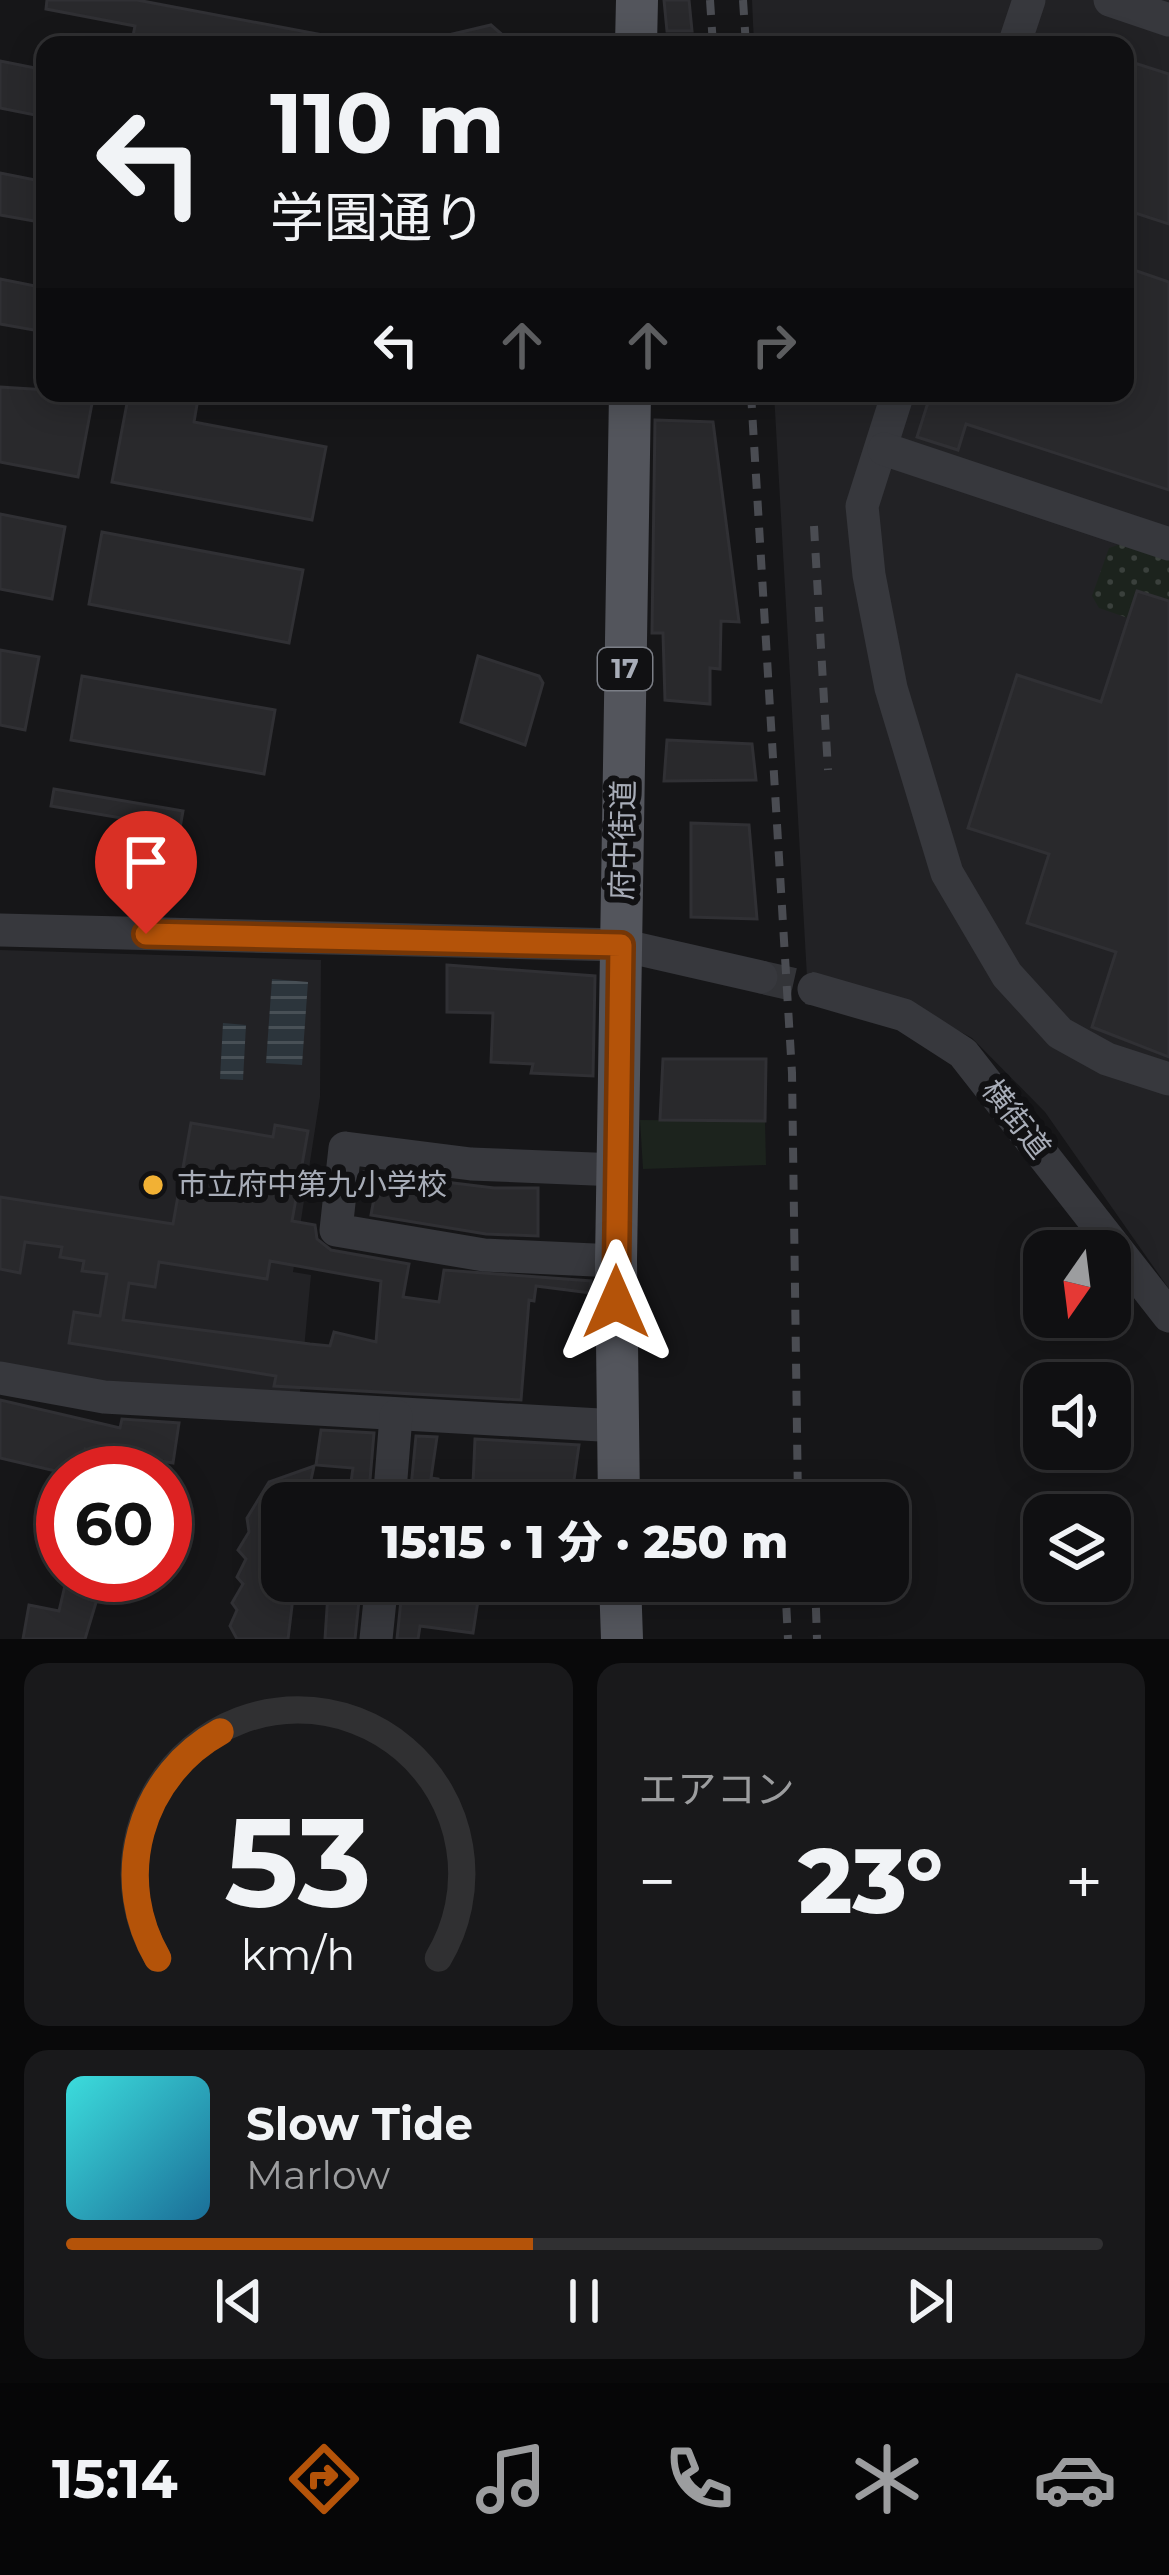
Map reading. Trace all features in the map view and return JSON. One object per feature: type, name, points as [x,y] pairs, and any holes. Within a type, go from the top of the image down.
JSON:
[{"type":"main road","points":[[636,36],[637,0]]},
{"type":"main road","name":"府中街道","points":[[619,1482],[616,1261],[630,402]]},
{"type":"main road","points":[[621,1602],[622,1639]]},
{"type":"street","points":[[1016,36],[1029,0]]},
{"type":"street","points":[[1110,0],[1169,20]]},
{"type":"street","points":[[896,402],[862,506],[868,575],[892,688],[947,873],[1007,975],[1060,1034],[1107,1059],[1169,1079]]},
{"type":"street","points":[[884,448],[1169,544]]},
{"type":"street","points":[[0,931],[621,945],[761,977]]},
{"type":"street","name":"横街道","points":[[814,988],[904,1015],[963,1052],[1169,1316]]},
{"type":"street","points":[[616,1261],[484,1255],[336,1230],[345,1148],[471,1164],[618,1170]]},
{"type":"street","points":[[0,1378],[104,1397],[618,1426]]},
{"type":"street","points":[[391,1482],[396,1416]]},
{"type":"street","points":[[376,1639],[380,1602]]},
{"type":"shaded area","points":[[752,0],[1169,0],[1169,1289],[1045,1112],[972,1038],[899,999],[807,977],[775,402],[1134,402],[1134,36],[754,36]]},
{"type":"shaded area","points":[[1121,544],[1169,560],[1169,601],[1128,618],[1099,608],[1092,596],[1109,548]]},
{"type":"shaded area","name":"市立府中第九小学校","points":[[0,950],[321,960],[320,1097],[293,1272],[311,1275],[299,1402],[89,1386],[0,1366]]},
{"type":"shaded area","points":[[272,979],[308,982],[302,1065],[266,1063]]},
{"type":"shaded area","points":[[223,1023],[246,1025],[243,1080],[220,1079]]},
{"type":"shaded area","points":[[640,1120],[765,1121],[766,1165],[643,1169]]},
{"type":"building","points":[[47,0],[137,0],[328,36],[133,36],[135,26],[46,9]]},
{"type":"building","points":[[664,0],[689,0],[692,31],[667,31]]},
{"type":"building","points":[[491,25],[504,36],[444,36]]},
{"type":"building","points":[[0,61],[36,68],[36,115],[0,108]]},
{"type":"building","points":[[1134,63],[1169,74],[1169,224],[1134,213]]},
{"type":"building","points":[[0,173],[36,180],[36,221],[0,215]]},
{"type":"building","points":[[1134,270],[1169,282],[1169,490],[966,424],[958,450],[917,437],[928,402],[1134,402]]},
{"type":"building","points":[[0,279],[36,286],[36,330],[0,324]]},
{"type":"building","points":[[0,387],[36,389],[36,402],[92,402],[78,477],[0,462]]},
{"type":"building","points":[[127,402],[197,402],[194,422],[326,447],[312,520],[112,482]]},
{"type":"building","points":[[655,420],[713,422],[739,622],[721,621],[720,669],[710,668],[710,704],[665,700],[663,633],[652,633]]},
{"type":"building","points":[[0,514],[65,527],[52,599],[0,589]]},
{"type":"building","points":[[102,532],[303,570],[289,643],[89,604]]},
{"type":"building","points":[[1137,591],[1169,601],[1169,1057],[1092,1027],[1116,952],[1027,923],[1049,854],[968,828],[1017,675],[1101,702]]},
{"type":"building","points":[[0,650],[39,657],[25,730],[0,725]]},
{"type":"building","points":[[478,656],[539,676],[543,683],[525,745],[461,722]]},
{"type":"building","points":[[82,676],[275,710],[264,774],[71,740]]},
{"type":"building","points":[[667,740],[752,744],[756,780],[664,781]]},
{"type":"building","points":[[54,789],[183,811],[180,828],[51,806]]},
{"type":"building","points":[[691,823],[749,825],[757,919],[691,917]]},
{"type":"building","points":[[447,965],[595,976],[593,1076],[531,1073],[533,1064],[491,1062],[493,1013],[447,1012]]},
{"type":"building","points":[[663,1059],[766,1059],[765,1121],[660,1120]]},
{"type":"building","points":[[191,1123],[273,1137],[275,1125],[308,1131],[292,1221],[315,1225],[317,1239],[331,1250],[409,1264],[403,1297],[439,1302],[444,1270],[591,1281],[591,1293],[536,1286],[534,1301],[529,1300],[521,1400],[274,1386],[276,1376],[69,1343],[74,1312],[100,1316],[107,1274],[82,1271],[84,1261],[60,1257],[62,1247],[25,1242],[20,1273],[0,1269],[0,1197],[173,1224]],"holes":[[[270,1261],[381,1281],[376,1342],[334,1332],[330,1346],[123,1320],[129,1283],[155,1287],[159,1262],[267,1279]]]},
{"type":"building","points":[[364,1172],[494,1188],[538,1188],[538,1236],[486,1234],[371,1215],[377,1182],[363,1178]]},
{"type":"building","points":[[0,1400],[120,1428],[122,1419],[179,1423],[176,1446],[36,1446],[36,1466],[0,1458]]},
{"type":"building","points":[[321,1430],[374,1433],[370,1482],[351,1482],[353,1468],[316,1465]]},
{"type":"building","points":[[416,1436],[437,1437],[431,1478],[438,1482],[412,1482]]},
{"type":"building","points":[[475,1439],[579,1445],[574,1482],[473,1482]]},
{"type":"building","points":[[314,1466],[311,1482],[269,1482]]},
{"type":"building","points":[[261,1495],[261,1602],[292,1602],[288,1639],[237,1639],[230,1626],[237,1610],[232,1603],[243,1584],[237,1577],[246,1559],[238,1550],[249,1532],[247,1518]]},
{"type":"building","points":[[61,1602],[96,1602],[85,1639],[23,1639],[29,1605],[59,1611]]},
{"type":"building","points":[[327,1602],[359,1602],[355,1639],[325,1639]]},
{"type":"building","points":[[401,1602],[478,1602],[473,1633],[420,1626],[418,1639],[397,1639]]},
{"type":"tunnel","points":[[761,977],[814,989]]},
{"type":"railway","points":[[710,0],[712,36]]},
{"type":"railway","points":[[743,0],[745,36]]},
{"type":"railway","points":[[752,402],[792,1073],[798,1482]]},
{"type":"railway","points":[[814,526],[828,770]]},
{"type":"railway","points":[[786,1602],[788,1639]]},
{"type":"railway","points":[[816,1602],[817,1639]]},
{"type":"place","name":"市立府中第九小学校","points":[[153,1185]]},
{"type":"route","points":[[146,934],[621,945],[616,1302]]}]
